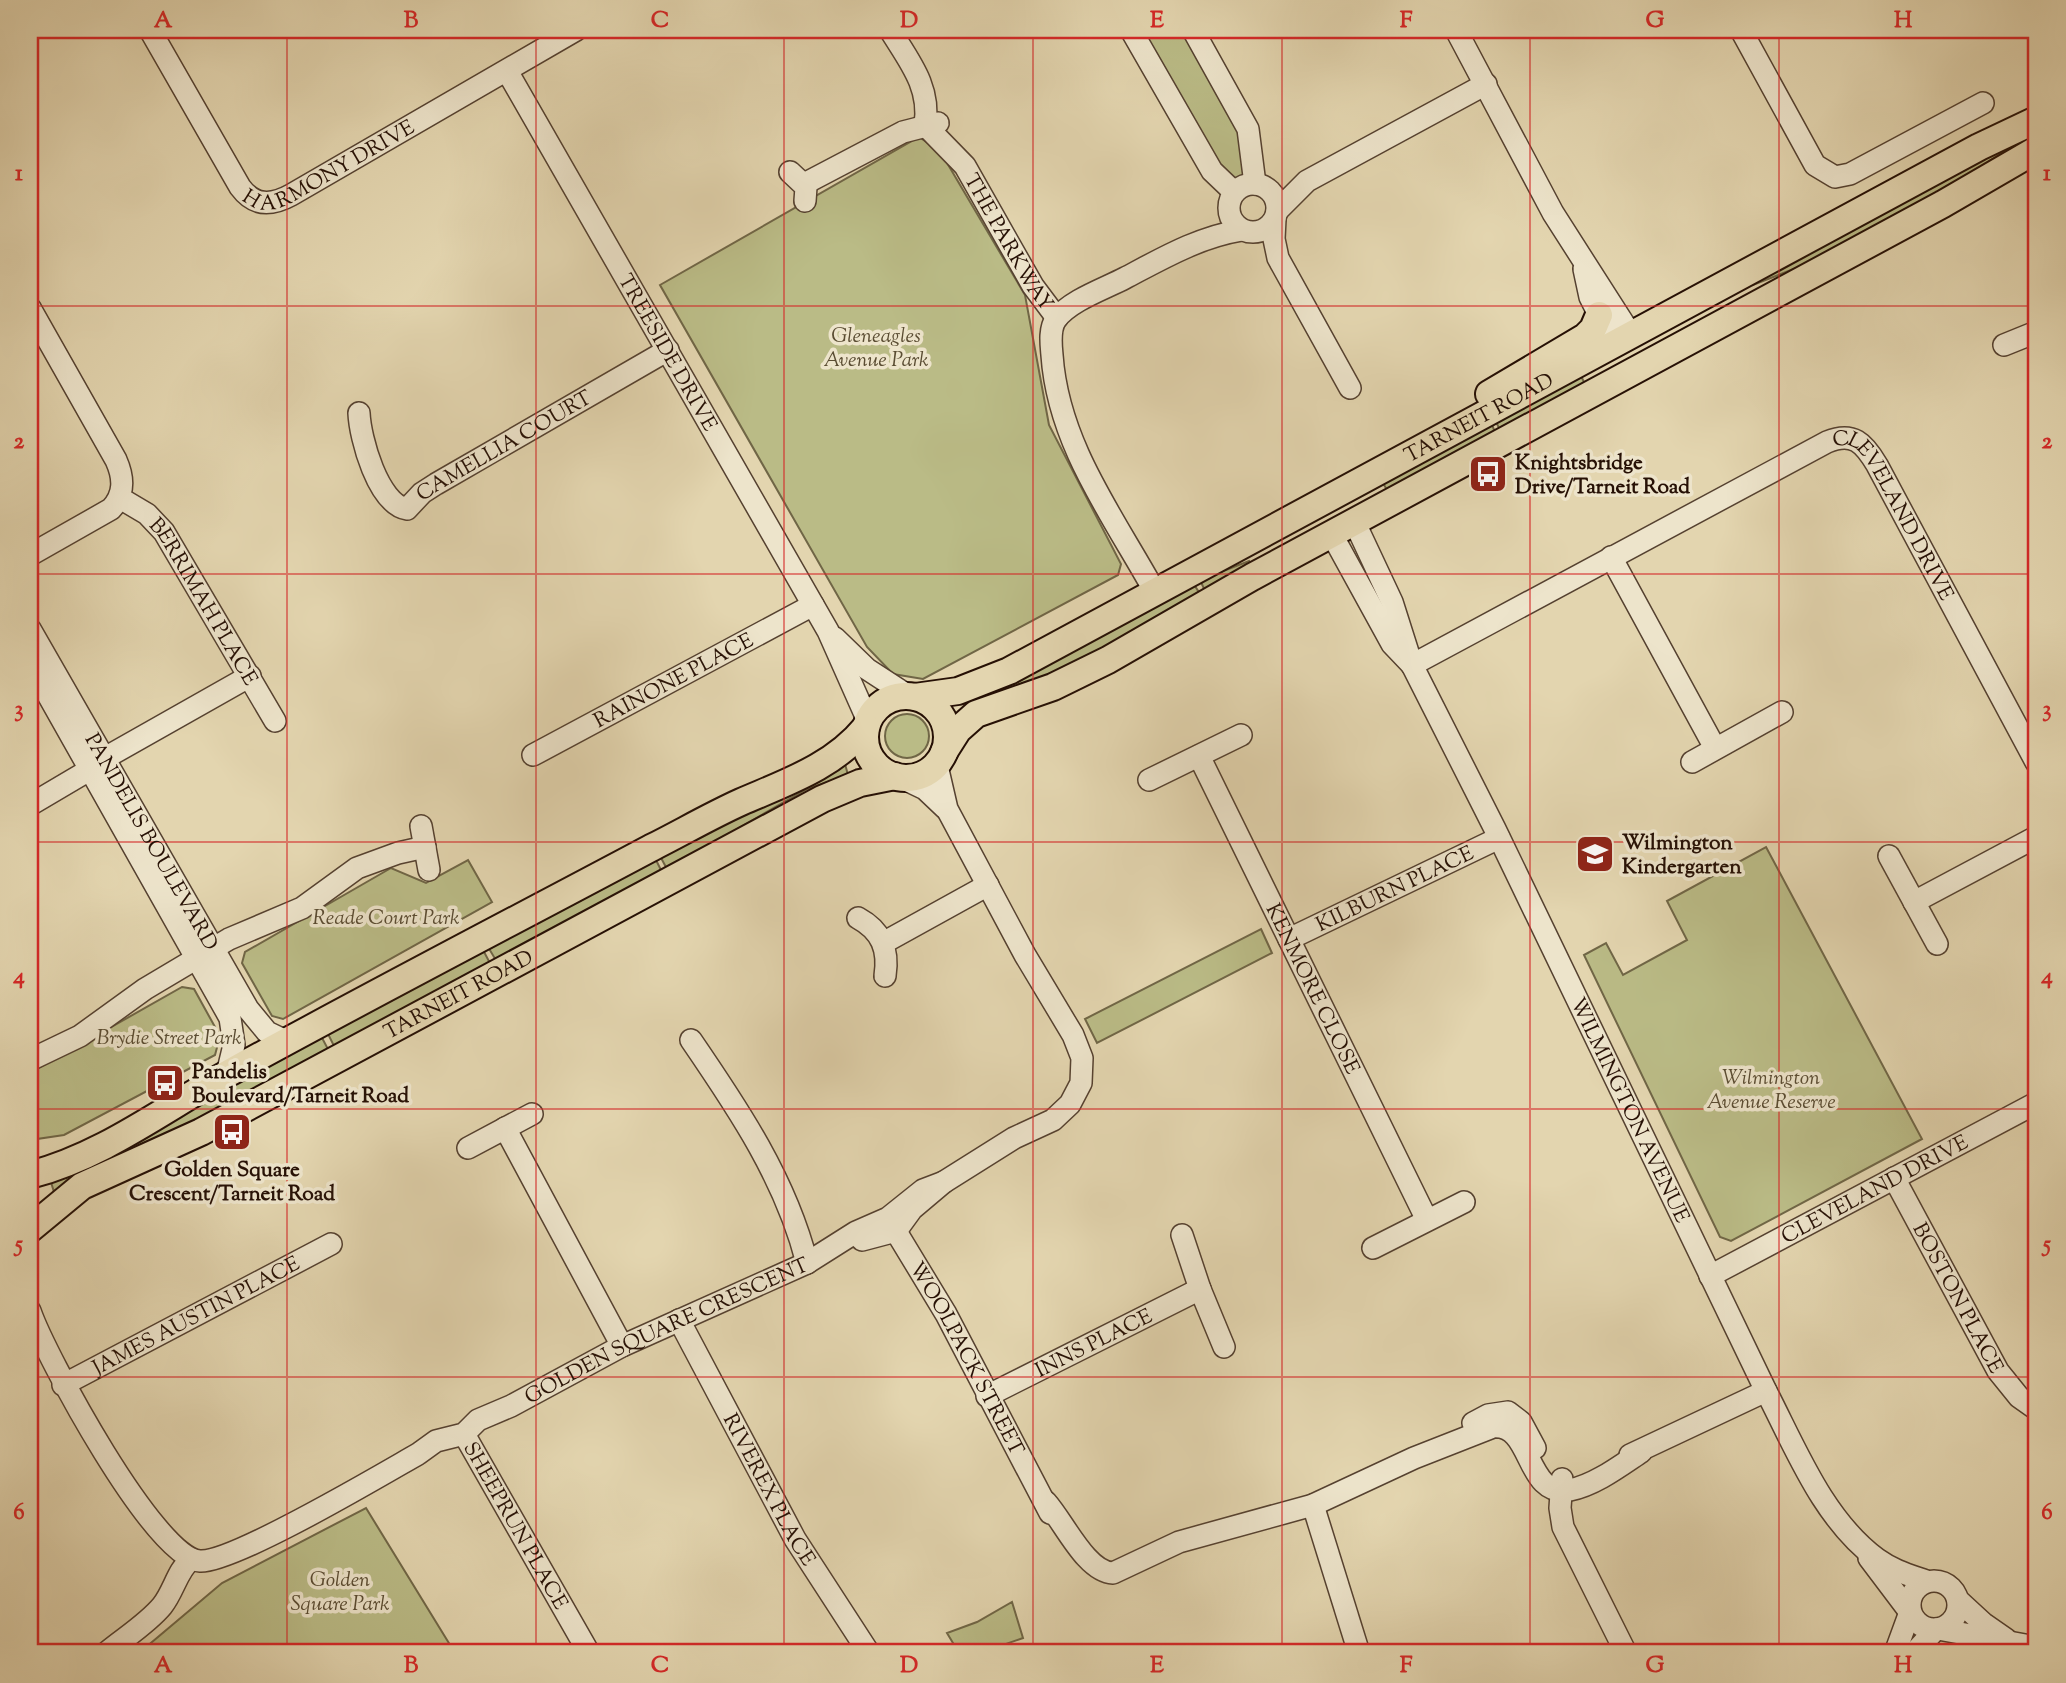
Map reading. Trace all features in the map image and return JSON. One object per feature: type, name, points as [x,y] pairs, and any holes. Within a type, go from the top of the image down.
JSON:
[{"type":"main road","name":"TARNEIT ROAD","points":[[943,754],[958,730],[976,714],[1053,687],[1108,660],[1461,427],[2036,120]]},
{"type":"main road","name":"TARNEIT ROAD","points":[[1354,521],[1933,210],[2036,150]]},
{"type":"main road","points":[[1461,427],[1493,390],[1585,337],[1593,329],[1599,315]]},
{"type":"main road","points":[[1623,340],[1640,368]]},
{"type":"main road","points":[[911,696],[928,702],[945,724],[943,754],[926,773],[899,777],[874,763],[864,739],[867,724],[883,702],[911,696],[958,691],[1009,671],[1216,559],[1257,546],[1332,514],[1354,521]]},
{"type":"main road","name":"TARNEIT ROAD","points":[[30,1175],[70,1162],[110,1143],[227,1074],[695,826],[810,772],[842,752],[867,724]]},
{"type":"main road","name":"TARNEIT ROAD","points":[[30,1229],[82,1186],[201,1132],[822,799],[860,783],[899,777]]},
{"type":"street","name":"HARMONY DRIVE","points":[[150,30],[240,187],[252,199],[268,203],[291,195],[576,30]]},
{"type":"street","points":[[800,186],[902,132],[925,125],[928,108],[923,85],[890,30]]},
{"type":"street","points":[[1131,30],[1231,199],[1232,220],[1279,258]]},
{"type":"street","points":[[1193,30],[1248,129],[1259,185],[1274,196],[1274,239],[1279,258],[1350,388]]},
{"type":"street","points":[[1456,30],[1542,194],[1582,263],[1604,289],[1623,340]]},
{"type":"street","points":[[1741,30],[1815,165],[1835,177],[1850,174],[1983,103]]},
{"type":"street","name":"TREESIDE DRIVE","points":[[507,71],[828,631],[867,724]]},
{"type":"street","points":[[1155,592],[1070,442],[1052,362],[1051,338],[1057,318],[1080,302],[1191,244],[1217,234],[1264,230],[1307,181],[1486,83]]},
{"type":"street","name":"THE PARKWAY","points":[[925,125],[965,166],[1033,286],[1057,318]]},
{"type":"street","points":[[1191,244],[1231,199],[1259,185],[1307,181]]},
{"type":"street","points":[[1582,263],[1590,297],[1599,315],[1623,340]]},
{"type":"street","points":[[30,308],[116,460],[123,479],[120,498],[100,516],[30,555]]},
{"type":"street","points":[[2004,345],[2036,332]]},
{"type":"street","name":"CAMELLIA COURT","points":[[359,413],[360,435],[367,458],[390,496],[401,508],[407,509],[422,493],[436,484],[668,350]]},
{"type":"street","name":"CLEVELAND DRIVE","points":[[1412,665],[1827,442],[1845,437],[1858,440],[1877,465],[2036,762]]},
{"type":"street","name":"BERRIMAH PLACE","points":[[120,498],[147,514],[164,532],[275,721]]},
{"type":"street","name":"WILMINGTON AVENUE","points":[[1332,514],[1383,607],[1499,838],[1766,1391],[1812,1478],[1840,1524],[1863,1547],[1890,1567],[1926,1581]]},
{"type":"street","name":"WILMINGTON AVENUE","points":[[1354,521],[1383,607]]},
{"type":"street","points":[[1611,557],[1715,748]]},
{"type":"street","name":"RAINONE PLACE","points":[[533,755],[813,605]]},
{"type":"street","name":"PANDELIS BOULEVARD","points":[[30,629],[98,764],[206,953],[260,1025],[288,1042]]},
{"type":"street","name":"TREESIDE DRIVE","points":[[828,631],[867,669],[911,696]]},
{"type":"street","name":"PANDELIS BOULEVARD","points":[[30,663],[98,764]]},
{"type":"street","points":[[30,805],[250,676]]},
{"type":"street","points":[[1692,762],[1782,712]]},
{"type":"street","points":[[1149,780],[1241,735]]},
{"type":"street","name":"GOLDEN SQUARE CRESCENT","points":[[189,1566],[204,1574],[214,1570],[250,1544],[418,1454],[436,1441],[467,1439],[478,1420],[511,1406],[622,1346],[816,1259],[856,1232],[892,1224],[913,1196],[944,1182],[1014,1138],[1062,1098],[1070,1076],[1069,1052],[1025,955],[947,809],[938,771],[943,754]]},
{"type":"street","name":"KENMORE CLOSE","points":[[1199,756],[1427,1220]]},
{"type":"street","name":"GOLDEN SQUARE CRESCENT","points":[[899,777],[925,789],[947,809]]},
{"type":"street","points":[[30,1060],[80,1035],[145,989],[206,953],[245,931],[302,908],[357,868],[398,853],[423,837],[429,870]]},
{"type":"street","points":[[1914,902],[2036,837]]},
{"type":"street","name":"KILBURN PLACE","points":[[1289,939],[1499,838]]},
{"type":"street","points":[[1889,856],[1937,944]]},
{"type":"street","points":[[883,943],[988,885]]},
{"type":"street","points":[[858,918],[870,925],[883,943],[885,976]]},
{"type":"street","name":"PANDELIS BOULEVARD","points":[[206,953],[234,1030],[227,1074]]},
{"type":"street","points":[[691,1040],[751,1127],[793,1220],[816,1259]]},
{"type":"street","name":"CLEVELAND DRIVE","points":[[1710,1276],[2036,1103]]},
{"type":"street","points":[[468,1148],[532,1114]]},
{"type":"street","points":[[505,1128],[622,1346]]},
{"type":"street","name":"BOSTON PLACE","points":[[1894,1178],[1998,1371],[2020,1397],[2036,1409]]},
{"type":"street","points":[[1373,1248],[1464,1202]]},
{"type":"street","name":"WOOLPACK STREET","points":[[892,1224],[946,1314],[1074,1560],[1088,1575],[1105,1583],[1133,1577],[1201,1537],[1313,1505],[1415,1458],[1488,1415],[1508,1412],[1521,1422],[1547,1470],[1561,1484]]},
{"type":"street","points":[[1182,1235],[1200,1289],[1224,1347]]},
{"type":"street","name":"JAMES AUSTIN PLACE","points":[[63,1385],[331,1244]]},
{"type":"street","name":"INNS PLACE","points":[[987,1396],[1200,1289]]},
{"type":"street","points":[[30,1311],[35,1333],[63,1385],[157,1538],[189,1566],[190,1588],[174,1603],[162,1606],[106,1653]]},
{"type":"street","name":"RIVEREX PLACE","points":[[679,1320],[795,1539],[869,1653]]},
{"type":"street","points":[[1626,1653],[1563,1527],[1561,1484],[1641,1452],[1766,1391]]},
{"type":"street","name":"SHEEPRUN PLACE","points":[[467,1439],[589,1653]]},
{"type":"street","points":[[1313,1505],[1359,1653]]},
{"type":"street","name":"WILMINGTON AVENUE","points":[[1863,1547],[1876,1571],[1910,1612]]},
{"type":"street","points":[[1895,1653],[1910,1612],[1910,1596],[1926,1581],[1946,1585],[1983,1623],[2008,1640]]},
{"type":"street","points":[[1914,1653],[1938,1629],[1955,1618],[1958,1600]]},
{"type":"street","points":[[1910,1612],[1920,1625],[2036,1647]]},
{"type":"green space","points":[[1141,30],[1184,30],[1240,128],[1245,177],[1231,185]]},
{"type":"green space","name":"Gleneagles Avenue Park","points":[[919,137],[940,151],[1025,295],[1049,425],[1121,564],[1118,575],[923,679],[893,674],[867,647],[660,285]]},
{"type":"green space","points":[[1999,144],[2003,152],[1938,194],[1809,263],[1753,285],[1751,277]]},
{"type":"green space","points":[[1578,370],[1585,384],[1500,430],[1493,416]]},
{"type":"green space","points":[[1492,425],[1495,432],[1387,490],[1380,478]]},
{"type":"green space","points":[[1249,561],[1252,568],[1206,593],[1200,580]]},
{"type":"green space","points":[[1193,583],[1202,597],[1061,672],[1006,690],[1005,683]]},
{"type":"green space","points":[[907,714],[922,721],[929,736],[922,751],[907,758],[892,751],[885,736],[892,721]]},
{"type":"green space","points":[[845,764],[848,775],[807,789],[667,869],[660,856]]},
{"type":"green space","name":"Wilmington Avenue Reserve","points":[[1766,847],[1922,1139],[1731,1241],[1720,1237],[1584,955],[1606,943],[1623,975],[1687,940],[1667,901]]},
{"type":"green space","points":[[655,858],[662,872],[497,962],[488,947]]},
{"type":"green space","name":"Reade Court Park","points":[[468,860],[492,902],[283,1019],[272,1016],[242,963],[245,952],[391,868],[426,883]]},
{"type":"green space","points":[[1261,929],[1272,953],[1097,1043],[1085,1019]]},
{"type":"green space","points":[[483,950],[491,965],[335,1048],[327,1032]]},
{"type":"green space","name":"Brydie Street Park","points":[[182,987],[194,989],[220,1036],[215,1055],[64,1135],[30,1140],[30,1073]]},
{"type":"green space","points":[[321,1036],[329,1051],[201,1120],[79,1176],[54,1192],[50,1179]]},
{"type":"green space","name":"Golden Square Park","points":[[366,1508],[455,1653],[139,1653],[222,1583]]},
{"type":"green space","points":[[1012,1602],[1023,1638],[980,1653],[959,1653],[947,1633],[977,1622]]},
{"type":"place","name":"Knightsbridge Drive/Tarneit Road","points":[[1488,474]]},
{"type":"place","name":"Wilmington Kindergarten","points":[[1595,854]]},
{"type":"place","name":"Pandelis Boulevard/Tarneit Road","points":[[165,1083]]},
{"type":"place","name":"Golden Square Crescent/Tarneit Road","points":[[232,1132]]}]
